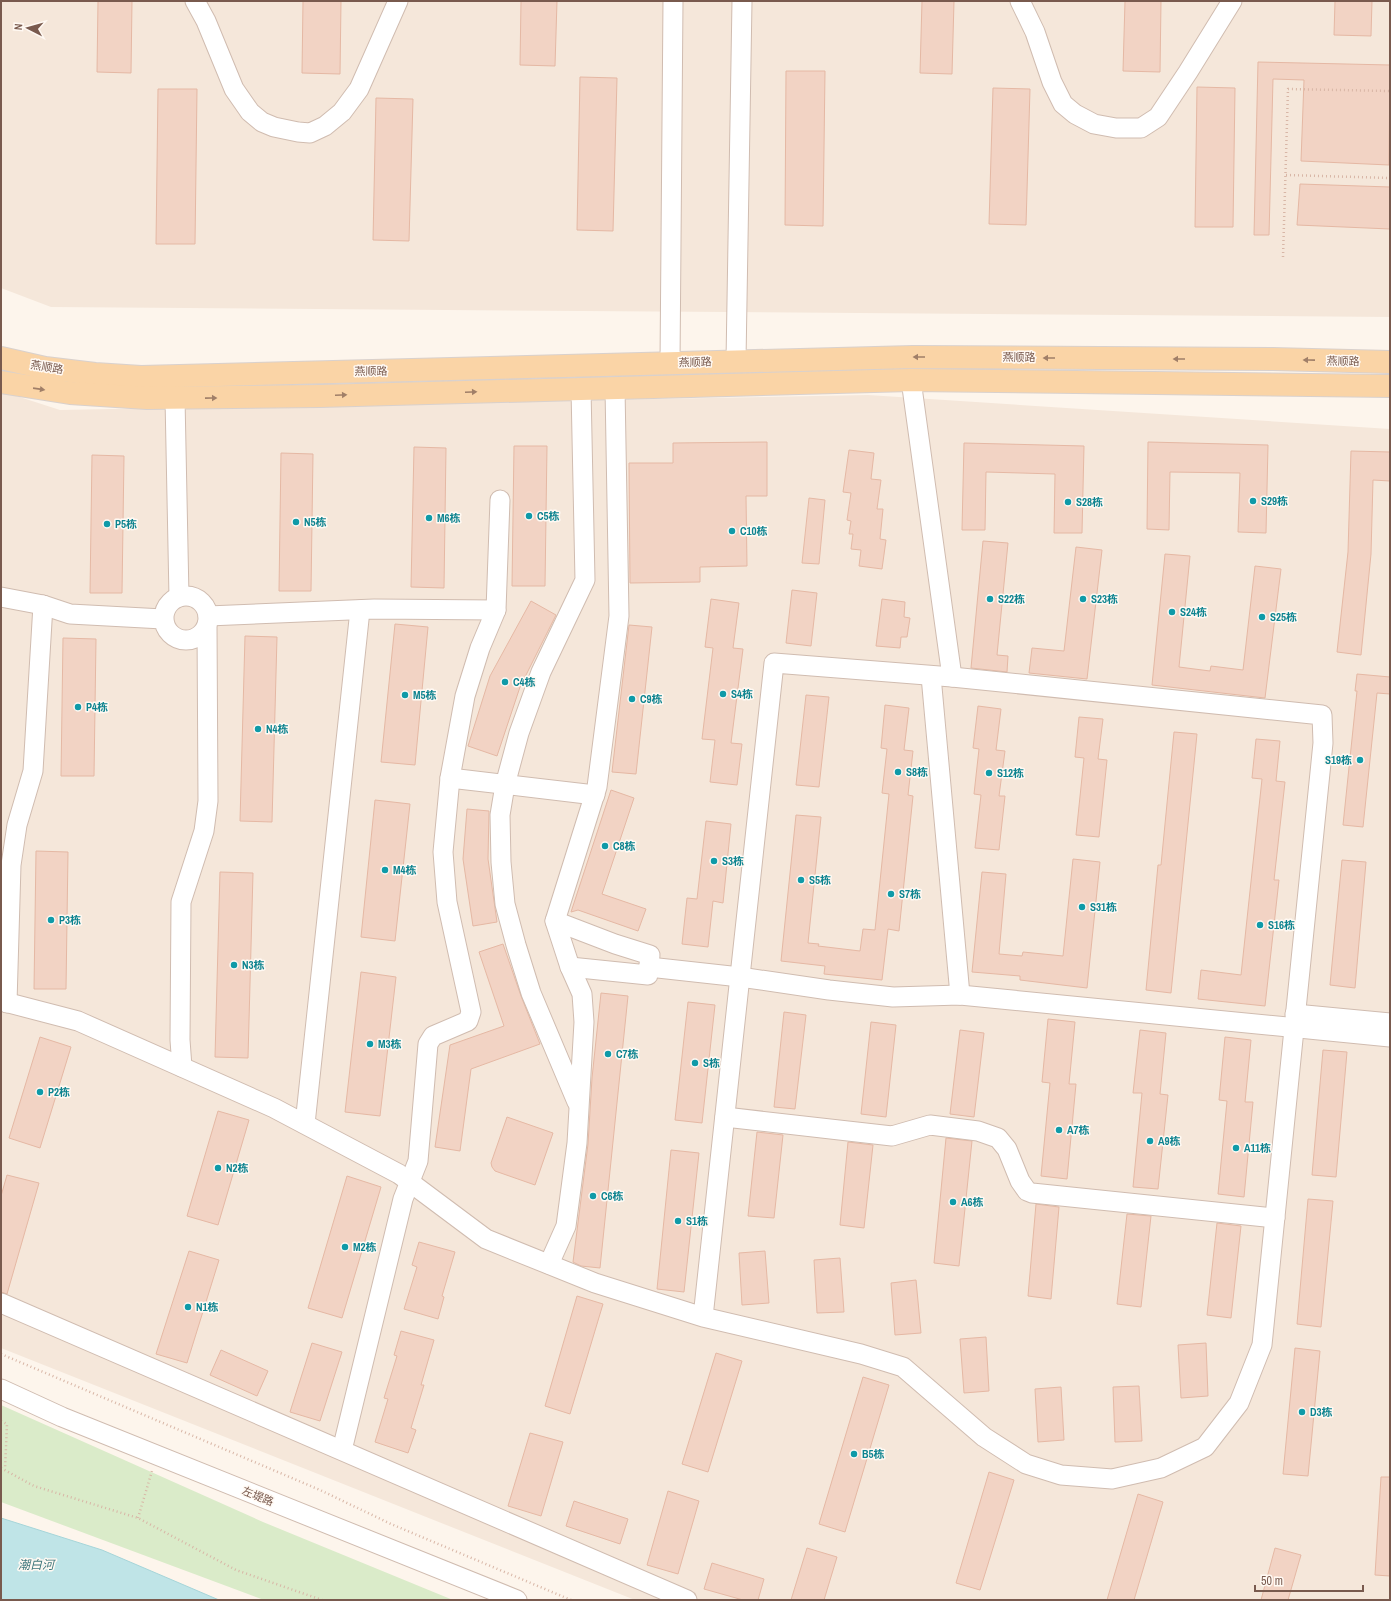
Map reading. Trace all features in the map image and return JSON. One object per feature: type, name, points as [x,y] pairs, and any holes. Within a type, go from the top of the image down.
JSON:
[{"type":"main road","name":"燕顺路","points":[[1,358],[45,368],[95,374],[141,377],[670,362],[913,357],[1266,359],[1390,362]]},
{"type":"main road","name":"燕顺路","points":[[1,382],[70,393],[148,398],[581,389],[911,380],[1390,386]]},
{"type":"street","points":[[196,1],[206,21],[234,89],[250,112],[262,122],[274,127],[310,133],[325,126],[342,112],[359,89],[398,1]]},
{"type":"street","points":[[670,362],[673,1]]},
{"type":"street","points":[[736,361],[742,1]]},
{"type":"street","points":[[1020,1],[1035,32],[1052,82],[1063,104],[1075,114],[1094,124],[1116,128],[1141,128],[1158,117],[1232,1]]},
{"type":"street","points":[[911,380],[952,677]]},
{"type":"street","points":[[549,1264],[566,1226],[577,1143],[584,1022],[582,994],[570,966],[556,921],[597,787],[619,616],[615,388]]},
{"type":"street","points":[[579,1106],[531,993],[516,945],[505,904],[501,862],[500,815],[505,785],[519,733],[540,672],[585,580],[581,389]]},
{"type":"street","points":[[179,398],[183,597]]},
{"type":"street","points":[[344,1442],[402,1199],[418,1161],[428,1044],[433,1036],[468,1021],[471,1012],[446,902],[443,852],[450,778],[465,696],[480,648],[496,610],[500,500]]},
{"type":"street","points":[[1,597],[43,605],[70,614],[163,619]]},
{"type":"street","points":[[182,1067],[180,1040],[181,902],[204,831],[208,801],[208,620],[205,606],[200,601],[183,597],[168,604],[164,612],[163,619],[164,625],[169,633],[181,640],[188,641],[196,638],[203,632],[208,620]]},
{"type":"street","points":[[43,605],[33,771],[17,825],[11,865],[4,1002],[78,1021],[274,1108],[399,1174],[486,1239],[595,1283],[703,1317],[861,1354],[903,1367],[984,1437],[1026,1464],[1061,1475],[1112,1479],[1161,1468],[1205,1447],[1239,1403],[1262,1344],[1323,744],[1322,715],[952,677],[774,663],[703,1317]]},
{"type":"street","points":[[208,620],[374,609],[496,610]]},
{"type":"street","points":[[305,1124],[360,610]]},
{"type":"street","points":[[931,676],[960,995]]},
{"type":"street","points":[[450,778],[595,795]]},
{"type":"street","points":[[556,921],[615,944],[650,955],[648,975],[570,966]]},
{"type":"street","points":[[649,967],[893,997],[960,995],[1295,1021],[1390,1023]]},
{"type":"street","points":[[1295,1021],[1390,1037]]},
{"type":"street","points":[[725,1117],[892,1136],[930,1125],[978,1131],[998,1138],[1007,1149],[1020,1181],[1027,1191],[1032,1193],[1275,1218]]},
{"type":"street","points":[[1,1304],[687,1600]]},
{"type":"street","name":"左堤路","points":[[1,1389],[62,1417],[517,1600]]},
{"type":"path","points":[[1283,257],[1288,89],[1390,91]]},
{"type":"path","points":[[1286,175],[1390,178]]},
{"type":"path","points":[[1,1354],[320,1490],[391,1524],[571,1600]]},
{"type":"path","points":[[1,1421],[7,1424],[5,1469]]},
{"type":"path","points":[[138,1518],[156,1455]]},
{"type":"path","points":[[1,1467],[34,1486],[138,1518],[236,1570],[322,1600]]},
{"type":"shaded area","points":[[1,1],[1390,1],[1390,317],[51,307],[1,288]]},
{"type":"shaded area","points":[[1,391],[60,410],[868,395],[1390,429],[1390,1600],[635,1600],[1,1348]]},
{"type":"green space","points":[[1,1405],[263,1522],[453,1600],[264,1600],[1,1502]]},
{"type":"water","name":"潮白河","points":[[1,1518],[102,1550],[219,1600],[1,1600]]},
{"type":"building","points":[[98,1],[132,1],[131,73],[97,72]]},
{"type":"building","points":[[303,1],[341,1],[340,74],[302,73]]},
{"type":"building","points":[[521,1],[557,1],[555,66],[520,65]]},
{"type":"building","points":[[922,1],[954,1],[952,74],[920,73]]},
{"type":"building","points":[[1125,1],[1161,1],[1160,72],[1123,71]]},
{"type":"building","points":[[1335,1],[1372,1],[1371,36],[1334,35]]},
{"type":"building","points":[[1258,62],[1390,65],[1389,165],[1301,161],[1304,80],[1273,79],[1269,235],[1254,235]]},
{"type":"building","points":[[786,71],[825,71],[823,226],[785,225]]},
{"type":"building","points":[[580,77],[617,78],[613,231],[577,230]]},
{"type":"building","points":[[1197,87],[1235,88],[1233,227],[1195,227]]},
{"type":"building","points":[[993,88],[1030,89],[1026,225],[989,224]]},
{"type":"building","points":[[158,89],[197,89],[195,244],[156,244]]},
{"type":"building","points":[[376,98],[413,99],[409,241],[373,240]]},
{"type":"building","points":[[1300,184],[1390,187],[1390,229],[1297,225]]},
{"type":"building","points":[[767,442],[767,496],[746,496],[747,566],[700,567],[700,582],[630,583],[629,463],[673,463],[673,443]]},
{"type":"building","name":"S29栋","points":[[1148,442],[1268,445],[1266,533],[1238,532],[1240,473],[1170,472],[1169,530],[1147,529]]},
{"type":"building","name":"S28栋","points":[[964,443],[1084,446],[1082,533],[1054,533],[1055,474],[986,472],[985,530],[962,530]]},
{"type":"building","name":"C5栋","points":[[514,446],[547,446],[545,586],[512,586]]},
{"type":"building","name":"M6栋","points":[[414,447],[446,448],[444,588],[411,587]]},
{"type":"building","points":[[849,450],[874,453],[871,479],[881,480],[877,509],[883,509],[880,539],[886,540],[882,569],[859,566],[861,550],[851,549],[853,534],[849,534],[851,521],[847,520],[851,493],[843,492]]},
{"type":"building","points":[[1351,451],[1390,452],[1390,481],[1373,480],[1371,554],[1361,655],[1337,652],[1348,552]]},
{"type":"building","name":"N5栋","points":[[281,453],[313,454],[311,591],[279,591]]},
{"type":"building","name":"P5栋","points":[[92,455],[124,456],[122,593],[90,593]]},
{"type":"building","points":[[809,498],[825,500],[819,564],[802,563]]},
{"type":"building","name":"S22栋","points":[[983,541],[1008,543],[997,655],[1008,656],[1007,672],[971,668]]},
{"type":"building","name":"S23栋","points":[[1076,547],[1102,550],[1087,679],[1029,673],[1032,648],[1064,651]]},
{"type":"building","points":[[1165,554],[1190,556],[1179,667],[1210,671],[1211,666],[1243,670],[1255,566],[1281,569],[1265,698],[1152,685]]},
{"type":"building","points":[[792,590],[817,593],[811,646],[786,643]]},
{"type":"building","name":"S4栋","points":[[711,599],[739,603],[733,648],[743,649],[731,743],[742,744],[737,785],[710,782],[715,740],[702,739],[713,648],[705,647]]},
{"type":"building","points":[[882,599],[905,602],[904,617],[910,618],[907,637],[901,637],[900,648],[876,646]]},
{"type":"building","name":"C4栋","points":[[531,601],[556,615],[520,687],[497,756],[468,746],[490,676]]},
{"type":"building","name":"M5栋","points":[[395,624],[428,627],[415,765],[381,762]]},
{"type":"building","name":"C9栋","points":[[629,625],[652,627],[636,774],[612,772]]},
{"type":"building","name":"N4栋","points":[[245,636],[277,637],[272,822],[240,821]]},
{"type":"building","name":"P4栋","points":[[63,638],[96,639],[94,776],[61,776]]},
{"type":"building","name":"S19栋","points":[[1357,674],[1390,677],[1390,694],[1377,693],[1363,827],[1343,825],[1357,691],[1355,691]]},
{"type":"building","points":[[806,695],[829,697],[819,787],[796,785]]},
{"type":"building","points":[[885,705],[909,708],[904,750],[913,751],[908,795],[913,796],[899,931],[888,929],[882,980],[824,974],[825,966],[781,961],[796,815],[821,817],[808,943],[819,944],[818,946],[860,951],[863,929],[875,930],[889,794],[882,793],[887,749],[881,748]]},
{"type":"building","name":"S12栋","points":[[978,706],[1001,709],[996,750],[1005,751],[999,796],[1005,796],[999,850],[975,848],[981,795],[974,794],[979,749],[973,748]]},
{"type":"building","points":[[1079,717],[1103,719],[1098,759],[1107,760],[1099,837],[1076,835],[1084,758],[1075,757]]},
{"type":"building","points":[[1174,732],[1197,734],[1171,993],[1146,990],[1158,865],[1161,865]]},
{"type":"building","points":[[1256,739],[1280,741],[1276,781],[1285,782],[1274,880],[1279,880],[1265,1006],[1198,999],[1201,970],[1241,975],[1262,779],[1252,778]]},
{"type":"building","name":"C8栋","points":[[611,790],[634,798],[602,894],[646,909],[638,931],[578,910],[571,912]]},
{"type":"building","name":"M4栋","points":[[375,800],[410,804],[395,941],[361,937]]},
{"type":"building","points":[[467,809],[489,811],[488,859],[497,922],[473,926],[463,859]]},
{"type":"building","name":"S3栋","points":[[706,821],[731,824],[723,903],[713,901],[708,947],[682,944],[687,898],[697,899]]},
{"type":"building","name":"P3栋","points":[[36,851],[68,852],[66,989],[34,989]]},
{"type":"building","name":"S31栋","points":[[1073,859],[1100,862],[1087,988],[1020,980],[1020,976],[972,972],[982,872],[1006,874],[999,954],[1022,956],[1023,952],[1063,956]]},
{"type":"building","points":[[1342,860],[1366,862],[1355,988],[1330,985]]},
{"type":"building","name":"N3栋","points":[[220,872],[253,873],[248,1058],[215,1057]]},
{"type":"building","points":[[503,944],[540,1044],[471,1069],[460,1151],[435,1147],[450,1045],[504,1026],[479,952]]},
{"type":"building","name":"M3栋","points":[[361,972],[396,977],[380,1116],[345,1112]]},
{"type":"building","points":[[601,993],[628,996],[600,1268],[581,1266],[573,1262],[588,1144],[592,1078]]},
{"type":"building","name":"S栋","points":[[688,1002],[715,1005],[702,1123],[675,1120]]},
{"type":"building","points":[[784,1012],[806,1015],[795,1109],[774,1107]]},
{"type":"building","name":"A7栋","points":[[1048,1019],[1075,1022],[1069,1084],[1076,1084],[1067,1179],[1041,1176],[1050,1083],[1042,1082]]},
{"type":"building","points":[[871,1022],[896,1025],[886,1117],[861,1114]]},
{"type":"building","points":[[960,1030],[984,1033],[974,1117],[950,1114]]},
{"type":"building","name":"A9栋","points":[[1140,1030],[1166,1033],[1160,1094],[1168,1095],[1158,1189],[1133,1187],[1142,1093],[1133,1093]]},
{"type":"building","name":"P2栋","points":[[40,1037],[71,1047],[40,1148],[9,1138]]},
{"type":"building","name":"A11栋","points":[[1225,1037],[1251,1040],[1245,1102],[1253,1102],[1244,1197],[1218,1194],[1227,1101],[1219,1100]]},
{"type":"building","points":[[1323,1050],[1347,1052],[1336,1177],[1312,1175]]},
{"type":"building","name":"N2栋","points":[[218,1111],[249,1120],[218,1225],[187,1216]]},
{"type":"building","points":[[507,1117],[553,1133],[535,1185],[495,1171],[492,1167],[491,1163]]},
{"type":"building","points":[[757,1132],[783,1135],[774,1218],[748,1216]]},
{"type":"building","name":"A6栋","points":[[946,1138],[972,1141],[959,1266],[934,1263]]},
{"type":"building","points":[[848,1142],[873,1145],[864,1228],[840,1225]]},
{"type":"building","name":"S1栋","points":[[671,1150],[699,1153],[684,1292],[657,1289]]},
{"type":"building","points":[[7,1175],[39,1183],[7,1294],[1,1292],[1,1196]]},
{"type":"building","name":"M2栋","points":[[347,1176],[381,1187],[342,1318],[308,1308]]},
{"type":"building","points":[[1308,1199],[1333,1201],[1321,1327],[1297,1324]]},
{"type":"building","points":[[1036,1204],[1059,1207],[1051,1299],[1028,1296]]},
{"type":"building","points":[[1127,1214],[1151,1216],[1141,1307],[1117,1304]]},
{"type":"building","points":[[1217,1223],[1241,1226],[1231,1318],[1207,1315]]},
{"type":"building","points":[[419,1242],[455,1252],[442,1296],[444,1297],[438,1319],[404,1309],[417,1267],[412,1265]]},
{"type":"building","name":"N1栋","points":[[189,1251],[219,1260],[187,1363],[156,1354]]},
{"type":"building","points":[[765,1251],[769,1303],[742,1305],[739,1253]]},
{"type":"building","points":[[840,1258],[844,1312],[817,1313],[814,1260]]},
{"type":"building","points":[[916,1280],[921,1333],[895,1335],[891,1283]]},
{"type":"building","points":[[577,1296],[603,1304],[570,1414],[545,1406]]},
{"type":"building","points":[[401,1331],[434,1340],[421,1385],[424,1385],[411,1428],[416,1430],[408,1453],[375,1442],[388,1399],[384,1398],[397,1356],[394,1355]]},
{"type":"building","points":[[986,1337],[989,1391],[964,1393],[960,1339]]},
{"type":"building","points":[[312,1343],[342,1352],[320,1421],[290,1412]]},
{"type":"building","points":[[1206,1343],[1208,1396],[1181,1398],[1178,1345]]},
{"type":"building","name":"D3栋","points":[[1295,1348],[1320,1351],[1308,1476],[1283,1474]]},
{"type":"building","points":[[221,1350],[268,1371],[257,1396],[210,1375]]},
{"type":"building","points":[[716,1353],[742,1361],[708,1472],[682,1464]]},
{"type":"building","name":"B5栋","points":[[863,1377],[889,1385],[845,1532],[819,1524]]},
{"type":"building","points":[[1139,1386],[1142,1441],[1115,1442],[1113,1387]]},
{"type":"building","points":[[1061,1387],[1064,1440],[1038,1442],[1035,1389]]},
{"type":"building","points":[[530,1433],[563,1442],[541,1516],[508,1506]]},
{"type":"building","points":[[989,1472],[1014,1480],[980,1590],[956,1583]]},
{"type":"building","points":[[1381,1477],[1390,1477],[1390,1576],[1375,1575]]},
{"type":"building","points":[[668,1491],[699,1501],[678,1574],[647,1565]]},
{"type":"building","points":[[1138,1494],[1163,1502],[1134,1600],[1107,1600]]},
{"type":"building","points":[[574,1501],[628,1519],[620,1544],[566,1526]]},
{"type":"building","points":[[807,1548],[837,1557],[824,1600],[791,1600]]},
{"type":"building","points":[[1275,1548],[1301,1555],[1288,1600],[1261,1600]]},
{"type":"building","points":[[712,1563],[764,1579],[758,1600],[743,1600],[704,1589]]},
{"type":"place","name":"S29栋","points":[[1253,501]]},
{"type":"place","name":"S28栋","points":[[1068,502]]},
{"type":"place","name":"C5栋","points":[[529,516]]},
{"type":"place","name":"M6栋","points":[[429,518]]},
{"type":"place","name":"N5栋","points":[[296,522]]},
{"type":"place","name":"P5栋","points":[[107,524]]},
{"type":"place","name":"C10栋","points":[[732,531]]},
{"type":"place","name":"S22栋","points":[[990,599]]},
{"type":"place","name":"S23栋","points":[[1083,599]]},
{"type":"place","name":"S24栋","points":[[1172,612]]},
{"type":"place","name":"S25栋","points":[[1262,617]]},
{"type":"place","name":"C4栋","points":[[505,682]]},
{"type":"place","name":"S4栋","points":[[723,694]]},
{"type":"place","name":"M5栋","points":[[405,695]]},
{"type":"place","name":"C9栋","points":[[632,699]]},
{"type":"place","name":"P4栋","points":[[78,707]]},
{"type":"place","name":"N4栋","points":[[258,729]]},
{"type":"place","name":"S19栋","points":[[1360,760]]},
{"type":"place","name":"S8栋","points":[[898,772]]},
{"type":"place","name":"S12栋","points":[[989,773]]},
{"type":"place","name":"C8栋","points":[[605,846]]},
{"type":"place","name":"S3栋","points":[[714,861]]},
{"type":"place","name":"M4栋","points":[[385,870]]},
{"type":"place","name":"S5栋","points":[[801,880]]},
{"type":"place","name":"S7栋","points":[[891,894]]},
{"type":"place","name":"S31栋","points":[[1082,907]]},
{"type":"place","name":"P3栋","points":[[51,920]]},
{"type":"place","name":"S16栋","points":[[1260,925]]},
{"type":"place","name":"N3栋","points":[[234,965]]},
{"type":"place","name":"M3栋","points":[[370,1044]]},
{"type":"place","name":"C7栋","points":[[608,1054]]},
{"type":"place","name":"S栋","points":[[695,1063]]},
{"type":"place","name":"P2栋","points":[[40,1092]]},
{"type":"place","name":"A7栋","points":[[1059,1130]]},
{"type":"place","name":"A9栋","points":[[1150,1141]]},
{"type":"place","name":"A11栋","points":[[1236,1148]]},
{"type":"place","name":"N2栋","points":[[218,1168]]},
{"type":"place","name":"C6栋","points":[[593,1196]]},
{"type":"place","name":"A6栋","points":[[953,1202]]},
{"type":"place","name":"S1栋","points":[[678,1221]]},
{"type":"place","name":"M2栋","points":[[345,1247]]},
{"type":"place","name":"N1栋","points":[[188,1307]]},
{"type":"place","name":"D3栋","points":[[1302,1412]]},
{"type":"place","name":"B5栋","points":[[854,1454]]}]
